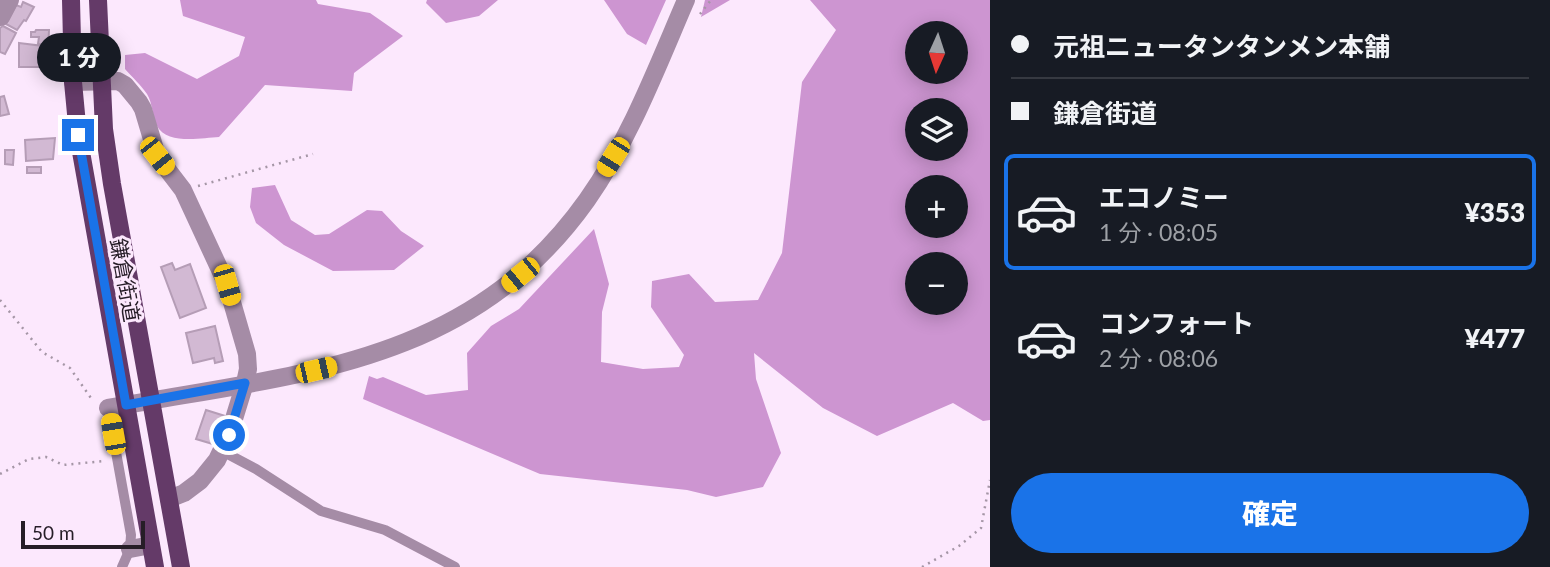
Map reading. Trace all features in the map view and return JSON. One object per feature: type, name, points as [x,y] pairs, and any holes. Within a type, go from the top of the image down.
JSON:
[{"type":"main road","name":"鎌倉街道","points":[[71,0],[73,82],[117,406],[155,567]]},
{"type":"main road","name":"鎌倉街道","points":[[99,0],[104,129],[180,567]]},
{"type":"street","points":[[1,17],[10,0]]},
{"type":"street","points":[[117,406],[351,361],[409,342],[462,316],[520,275],[561,234],[588,199],[607,168],[644,95],[686,0]]},
{"type":"street","points":[[73,82],[118,81],[133,93],[144,109],[157,156],[183,190],[227,285],[247,354],[245,383],[222,450],[211,471],[184,493],[169,499]]},
{"type":"street","points":[[130,549],[151,545]]},
{"type":"lane","points":[[117,406],[117,460],[131,536],[130,549],[122,567]]},
{"type":"lane","points":[[222,450],[321,511],[385,530],[455,567]]},
{"type":"path","points":[[183,190],[313,154]]},
{"type":"path","points":[[0,300],[42,352],[70,368],[90,399],[99,406],[117,406]]},
{"type":"path","points":[[0,474],[29,459],[46,457],[63,466],[117,460]]},
{"type":"path","points":[[922,567],[960,547],[981,528],[990,480]]},
{"type":"shaded area","points":[[180,0],[316,0],[318,4],[370,13],[403,36],[354,73],[352,91],[265,85],[219,137],[176,138],[168,136],[157,126],[147,94],[125,69],[125,55],[145,53],[197,79],[239,56],[245,37],[183,16]]},
{"type":"shaded area","points":[[427,0],[498,0],[479,16],[446,23],[426,3]]},
{"type":"shaded area","points":[[604,0],[666,0],[646,45],[627,34]]},
{"type":"shaded area","points":[[705,0],[730,0],[701,17]]},
{"type":"shaded area","points":[[810,0],[990,0],[990,420],[983,421],[953,403],[877,436],[823,408],[754,353],[756,379],[781,453],[763,487],[716,497],[687,490],[540,474],[363,399],[369,376],[377,379],[383,377],[426,395],[468,390],[467,353],[491,326],[519,309],[594,229],[609,284],[602,312],[601,362],[643,369],[679,367],[684,355],[651,307],[652,281],[689,274],[715,302],[758,300],[782,253],[802,82],[836,30]]},
{"type":"shaded area","points":[[275,185],[291,220],[315,235],[329,234],[367,210],[382,211],[401,231],[424,246],[394,270],[333,271],[284,245],[256,223],[250,207],[252,188]]},
{"type":"building","points":[[23,2],[34,7],[17,30],[6,24],[16,5],[21,7]]},
{"type":"building","points":[[3,26],[16,33],[5,54],[0,52],[0,28]]},
{"type":"building","points":[[49,30],[48,53],[43,53],[44,45],[38,44],[39,37],[31,37],[31,32]]},
{"type":"building","points":[[19,43],[43,46],[43,59],[46,64],[42,64],[42,67],[19,67]]},
{"type":"building","points":[[4,96],[9,114],[0,116],[0,97]]},
{"type":"building","points":[[55,138],[53,159],[26,161],[25,140]]},
{"type":"building","points":[[5,150],[14,150],[13,165],[5,164]]},
{"type":"building","points":[[27,167],[41,167],[41,173],[27,173]]},
{"type":"building","points":[[172,263],[175,270],[190,264],[206,308],[180,318],[161,267]]},
{"type":"building","points":[[215,326],[223,361],[215,363],[214,358],[193,363],[186,333]]},
{"type":"building","points":[[206,410],[225,416],[216,445],[196,439]]},
{"type":"route","points":[[78,135],[126,405],[245,383],[229,435]]}]
